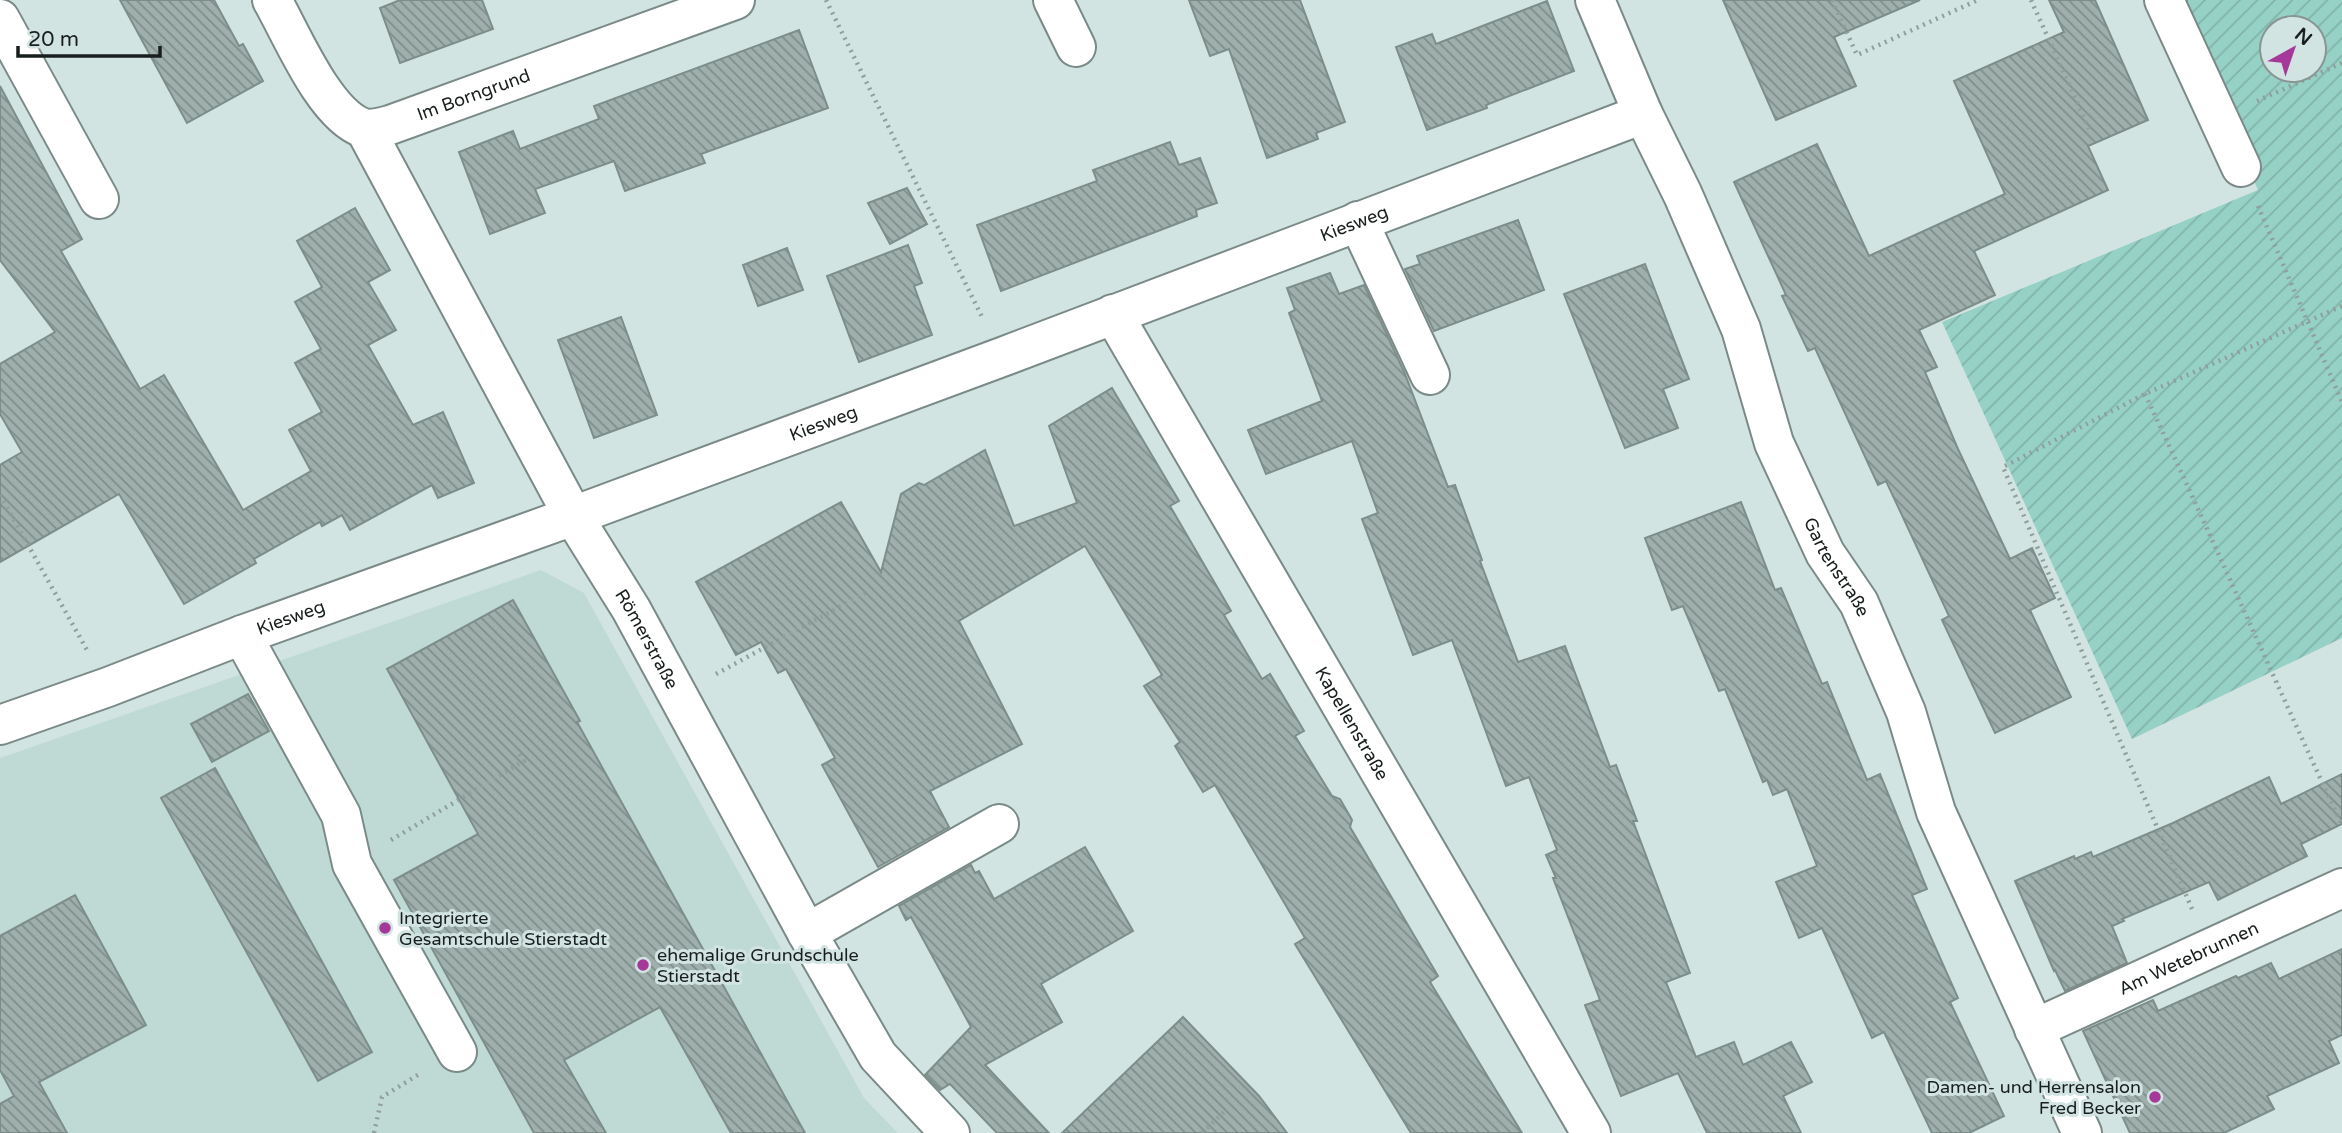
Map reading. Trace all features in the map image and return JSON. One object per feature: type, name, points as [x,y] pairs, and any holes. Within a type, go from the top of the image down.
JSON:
[{"type":"street","points":[[272,0],[324,95],[342,115],[365,129]]},
{"type":"street","name":"Im Borngrund","points":[[365,129],[390,125],[735,0]]},
{"type":"street","points":[[1053,0],[1076,47]]},
{"type":"street","name":"Gartenstraße","points":[[1595,0],[1643,114],[1683,195],[1741,328],[1773,443],[1825,552],[1859,603],[1906,712],[1936,812],[2082,1133]]},
{"type":"street","points":[[2164,0],[2241,167]]},
{"type":"street","points":[[0,19],[99,199]]},
{"type":"street","name":"Kiesweg","points":[[0,725],[1002,357],[1643,114]]},
{"type":"street","name":"Römerstraße","points":[[365,129],[573,516],[631,609],[807,933],[878,1056],[950,1133]]},
{"type":"street","points":[[1358,221],[1430,376]]},
{"type":"street","name":"Kapellenstraße","points":[[1113,314],[1591,1133]]},
{"type":"street","points":[[242,635],[341,815],[352,864],[457,1052]]},
{"type":"street","points":[[807,933],[999,824]]},
{"type":"street","name":"Am Wetebrunnen","points":[[2034,1028],[2342,888]]},
{"type":"path","points":[[826,0],[1002,357]]},
{"type":"path","points":[[1832,0],[1857,55],[1978,0]]},
{"type":"path","points":[[2031,0],[2089,129]]},
{"type":"path","points":[[2218,118],[2342,63]]},
{"type":"path","points":[[2241,167],[2342,402]]},
{"type":"path","points":[[2209,948],[2003,467],[2145,394],[2342,306]]},
{"type":"path","points":[[2145,394],[2342,825]]},
{"type":"path","points":[[0,495],[108,687]]},
{"type":"path","points":[[679,695],[865,593]]},
{"type":"path","points":[[352,864],[524,761],[519,754]]},
{"type":"path","points":[[374,1133],[382,1097],[414,1077]]},
{"type":"path","points":[[1202,1133],[1226,1110]]},
{"type":"shaded area","name":"Integrierte Gesamtschule Stierstadt","points":[[541,570],[584,593],[864,1098],[898,1133],[0,1133],[0,758]]},
{"type":"green space","points":[[2172,0],[2342,0],[2342,638],[2132,739],[1942,322],[2258,190]]},
{"type":"building","points":[[120,0],[214,0],[239,46],[243,44],[263,81],[187,123]]},
{"type":"building","points":[[400,0],[482,0],[493,29],[400,63],[380,8]]},
{"type":"building","points":[[1189,0],[1300,0],[1345,122],[1316,133],[1318,139],[1267,158],[1229,49],[1210,56]]},
{"type":"building","points":[[1723,0],[1920,0],[1834,37],[1856,86],[1776,120]]},
{"type":"building","points":[[2049,0],[2095,0],[2148,120],[2088,146],[2108,190],[1974,251],[1995,295],[1919,330],[1937,367],[1925,372],[2010,559],[2032,548],[2055,598],[2030,610],[2071,697],[1995,733],[1942,620],[1949,616],[1886,481],[1878,485],[1815,348],[1808,351],[1782,296],[1786,295],[1734,182],[1817,144],[1869,256],[2005,194],[1954,81],[2064,32]]},
{"type":"building","points":[[1547,1],[1574,71],[1427,130],[1396,47],[1432,34],[1436,44]]},
{"type":"building","points":[[799,30],[828,108],[701,154],[705,163],[625,191],[614,161],[535,189],[545,213],[490,234],[459,152],[513,131],[520,149],[599,119],[594,106]]},
{"type":"building","points":[[0,86],[82,239],[61,251],[140,389],[164,375],[243,510],[311,471],[289,430],[322,412],[295,363],[321,349],[295,302],[322,287],[297,241],[355,208],[390,270],[368,282],[396,330],[368,345],[413,425],[443,412],[474,483],[438,498],[432,485],[350,530],[342,515],[322,526],[320,522],[254,559],[256,563],[184,604],[119,494],[0,562],[0,465],[22,452],[0,414],[0,364],[55,332],[0,260]]},
{"type":"building","points":[[1170,142],[1179,165],[1200,158],[1217,203],[1196,210],[1197,216],[1001,291],[977,225],[1097,181],[1093,170]]},
{"type":"building","points":[[907,188],[927,224],[890,244],[868,203]]},
{"type":"building","points":[[1518,220],[1544,290],[1434,331],[1405,269],[1420,264],[1417,256]]},
{"type":"building","points":[[908,245],[922,283],[914,286],[932,335],[859,362],[827,276]]},
{"type":"building","points":[[787,248],[803,290],[758,306],[743,265]]},
{"type":"building","points":[[1645,264],[1689,379],[1663,389],[1678,428],[1625,448],[1564,294]]},
{"type":"building","points":[[1330,273],[1339,294],[1364,285],[1405,374],[1448,487],[1455,485],[1518,662],[1565,646],[1610,767],[1616,765],[1637,821],[1633,821],[1690,973],[1666,982],[1696,1057],[1734,1042],[1743,1065],[1791,1042],[1812,1082],[1783,1096],[1801,1133],[1707,1133],[1678,1073],[1621,1096],[1585,1005],[1600,1000],[1553,878],[1556,878],[1546,855],[1557,850],[1529,777],[1506,786],[1452,640],[1413,655],[1362,519],[1378,513],[1352,441],[1266,474],[1248,430],[1322,401],[1289,313],[1295,310],[1287,288]]},
{"type":"building","points":[[621,317],[657,415],[594,438],[558,340]]},
{"type":"building","points":[[1112,388],[1179,501],[1170,506],[1231,611],[1224,615],[1262,679],[1270,674],[1304,731],[1295,736],[1332,796],[1340,799],[1352,820],[1350,827],[1438,976],[1430,982],[1522,1133],[1411,1133],[1295,944],[1305,938],[1215,785],[1203,792],[1175,746],[1180,742],[1144,686],[1162,675],[1085,546],[959,621],[1022,744],[930,791],[949,827],[878,867],[822,765],[835,758],[786,669],[778,673],[761,642],[736,655],[696,582],[841,502],[881,572],[901,494],[919,483],[924,485],[985,450],[1014,526],[1077,503],[1049,426]]},
{"type":"building","points":[[1741,502],[1775,590],[1781,588],[1822,684],[1827,682],[1867,780],[1880,774],[1927,889],[1912,895],[1958,998],[1950,1002],[2004,1116],[1969,1133],[1932,1133],[1884,1032],[1872,1038],[1822,928],[1799,938],[1776,882],[1817,866],[1787,789],[1773,795],[1767,780],[1763,782],[1725,689],[1719,691],[1683,606],[1672,610],[1645,538]]},
{"type":"building","name":"ehemalige Grundschule Stierstadt","points":[[513,600],[580,721],[577,722],[805,1133],[731,1133],[660,1007],[564,1060],[606,1133],[534,1133],[394,880],[478,834],[387,669]]},
{"type":"building","points":[[248,694],[269,731],[212,762],[191,724]]},
{"type":"building","points":[[215,768],[372,1052],[318,1081],[161,798]]},
{"type":"building","points":[[2342,774],[2342,824],[2301,844],[2307,856],[2218,900],[2209,882],[2122,919],[2124,921],[2112,926],[2127,963],[2065,991],[2015,881],[2074,856],[2075,859],[2091,852],[2093,857],[2173,823],[2269,777],[2281,804]]},
{"type":"building","points":[[1085,847],[1133,931],[1041,984],[1062,1022],[985,1065],[1049,1133],[997,1133],[950,1084],[940,1090],[925,1075],[971,1027],[911,917],[906,920],[899,906],[971,865],[975,873],[979,871],[994,899]]},
{"type":"building","points":[[75,895],[146,1025],[39,1082],[67,1133],[0,1133],[0,1104],[14,1096],[0,1070],[0,936]]},
{"type":"building","points":[[2342,949],[2342,1035],[2329,1041],[2339,1063],[2267,1096],[2274,1109],[2224,1133],[2130,1133],[2083,1031],[2153,1000],[2158,1011],[2271,963],[2279,979]]},
{"type":"building","points":[[1183,1017],[1259,1096],[1287,1133],[1062,1133]]},
{"type":"place","name":"Integrierte Gesamtschule Stierstadt","points":[[385,928]]},
{"type":"place","name":"ehemalige Grundschule Stierstadt","points":[[643,965]]},
{"type":"place","name":"Damen- und Herrensalon Fred Becker","points":[[2155,1097]]}]
